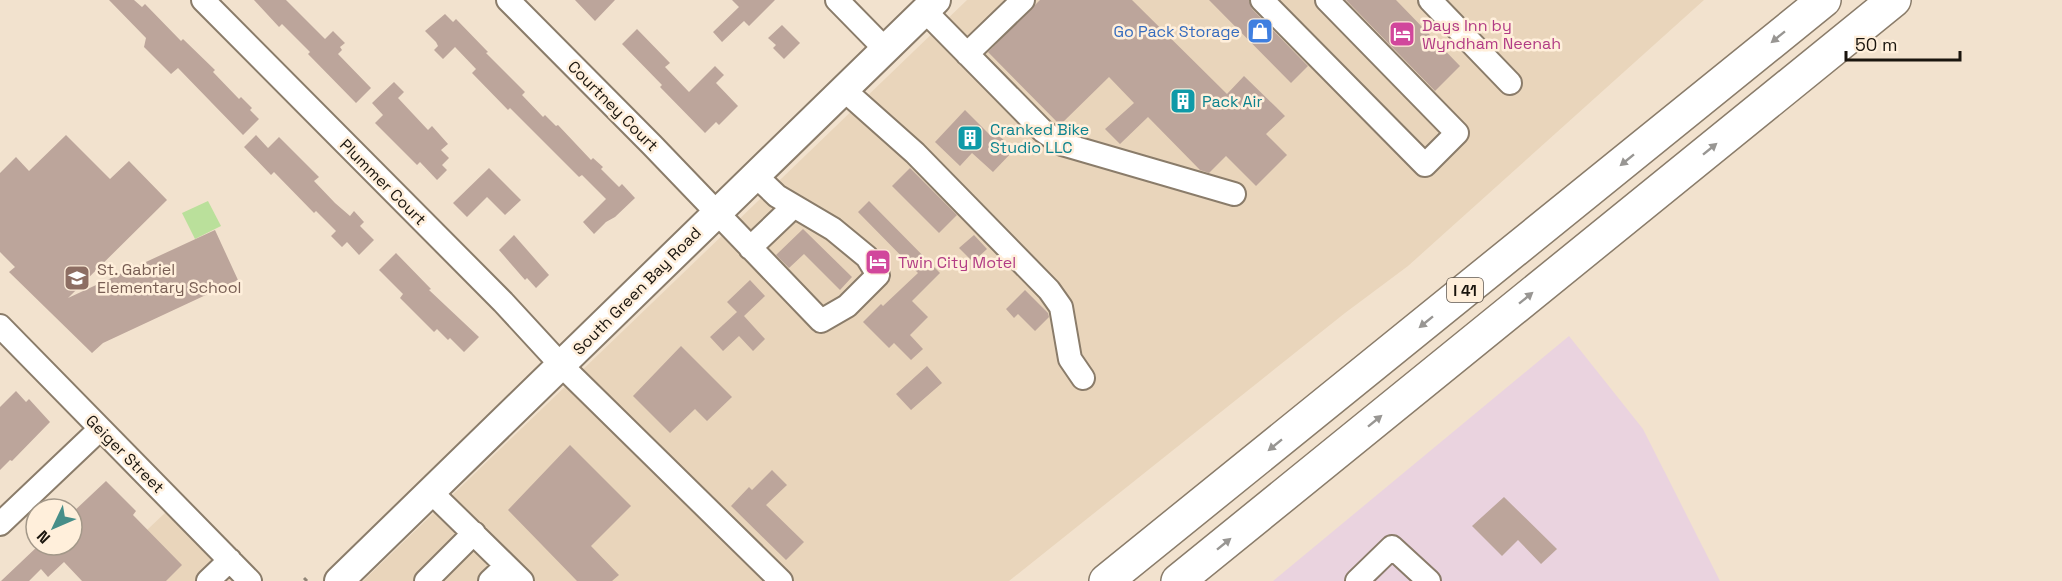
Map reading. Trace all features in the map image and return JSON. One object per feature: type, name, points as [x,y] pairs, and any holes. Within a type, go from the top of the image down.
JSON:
[{"type":"highway","name":"I 41","points":[[1106,581],[1824,0]]},
{"type":"highway","name":"I 41","points":[[1178,581],[1894,0]]},
{"type":"main road","name":"South Green Bay Road","points":[[348,578],[431,492],[930,5]]},
{"type":"street","name":"Plummer Court","points":[[203,0],[503,302],[562,366],[781,581]]},
{"type":"street","name":"Courtney Court","points":[[508,0],[821,321],[847,306],[878,274],[867,257],[833,229],[794,206]]},
{"type":"street","points":[[837,0],[886,50]]},
{"type":"street","points":[[968,54],[1023,0]]},
{"type":"street","points":[[1262,0],[1425,165],[1457,133],[1327,0]]},
{"type":"street","points":[[1430,0],[1510,83]]},
{"type":"street","points":[[930,5],[968,54],[1043,131],[1062,144],[1234,194]]},
{"type":"street","points":[[843,89],[915,153],[1049,290],[1061,307],[1070,360],[1083,378]]},
{"type":"street","points":[[750,248],[794,206],[777,196],[755,175]]},
{"type":"street","name":"Geiger Street","points":[[0,326],[250,581]]},
{"type":"street","points":[[0,524],[100,429]]},
{"type":"street","points":[[431,492],[514,573],[490,581]]},
{"type":"street","points":[[426,581],[474,533]]},
{"type":"street","points":[[1357,581],[1392,547],[1429,581]]},
{"type":"street","points":[[208,581],[230,560]]},
{"type":"shaded area","points":[[967,0],[1704,0],[1408,266],[1345,313],[1009,581],[363,581]]},
{"type":"shaded area","points":[[1569,336],[1643,429],[1720,581],[1273,581]]},
{"type":"shaded area","points":[[166,512],[233,581],[93,581]]},
{"type":"green space","points":[[208,201],[221,226],[195,239],[182,213]]},
{"type":"building","points":[[109,0],[134,0],[142,7],[145,4],[181,41],[183,39],[215,70],[213,72],[239,99],[241,97],[252,108],[250,110],[259,119],[243,135],[178,68],[171,74],[144,47],[146,38]]},
{"type":"building","points":[[254,0],[286,0],[325,39],[333,31],[345,43],[340,47],[342,50],[338,54],[371,88],[356,103],[308,54],[310,52],[282,24],[279,27]]},
{"type":"building","points":[[575,0],[615,0],[595,21]]},
{"type":"building","points":[[732,0],[775,0],[749,26],[744,21],[722,42],[713,32],[739,7]]},
{"type":"building","name":"Pack Air","points":[[1040,0],[1132,0],[1227,94],[1244,76],[1285,116],[1266,134],[1287,155],[1256,186],[1226,156],[1209,173],[1200,170],[1148,117],[1120,144],[1105,129],[1134,103],[1109,77],[1060,125],[988,52]]},
{"type":"building","name":"Go Pack Storage","points":[[1209,0],[1249,0],[1252,9],[1308,66],[1291,83]]},
{"type":"building","name":"Days Inn by Wyndham Neenah","points":[[1346,0],[1396,0],[1460,66],[1435,91]]},
{"type":"building","points":[[445,14],[453,22],[456,19],[488,52],[486,53],[525,92],[522,95],[543,117],[545,115],[556,126],[558,125],[591,160],[593,158],[603,167],[601,169],[619,187],[622,184],[635,198],[594,234],[583,222],[606,199],[582,175],[579,177],[510,108],[508,110],[472,73],[476,69],[455,47],[443,59],[434,50],[438,46],[425,31]]},
{"type":"building","points":[[782,25],[800,43],[784,59],[773,48],[776,45],[768,38]]},
{"type":"building","points":[[637,29],[670,63],[665,67],[689,92],[715,66],[724,75],[716,83],[738,106],[719,125],[716,122],[705,133],[622,44]]},
{"type":"building","points":[[394,82],[404,92],[398,98],[428,130],[432,126],[448,144],[441,150],[449,158],[442,165],[447,170],[437,180],[420,162],[417,165],[375,123],[383,115],[372,103]]},
{"type":"building","name":"Cranked Bike Studio LLC","points":[[965,110],[989,134],[993,130],[1014,150],[993,172],[972,153],[960,166],[935,142]]},
{"type":"building","points":[[66,135],[110,179],[129,161],[167,200],[68,298],[215,230],[238,280],[103,343],[92,353],[9,272],[15,267],[0,252],[0,173],[16,157],[29,171]]},
{"type":"building","points":[[256,135],[268,148],[279,137],[319,177],[314,181],[335,203],[350,216],[354,211],[364,222],[360,226],[374,240],[359,255],[347,242],[342,247],[331,236],[336,231],[316,211],[314,213],[274,172],[271,175],[244,147]]},
{"type":"building","points":[[489,168],[521,200],[505,215],[487,197],[467,217],[453,203]]},
{"type":"building","points":[[910,168],[957,215],[939,233],[892,186]]},
{"type":"building","points":[[869,201],[940,273],[912,301],[928,317],[910,335],[923,349],[911,360],[894,343],[889,348],[863,322],[918,273],[858,212]]},
{"type":"building","points":[[803,229],[852,277],[840,290],[804,254],[789,268],[776,255]]},
{"type":"building","points":[[514,235],[549,275],[536,288],[527,278],[525,280],[499,250]]},
{"type":"building","points":[[974,235],[987,249],[973,262],[959,248]]},
{"type":"building","points":[[396,253],[431,289],[429,290],[479,337],[464,352],[437,329],[434,332],[400,298],[403,294],[379,270]]},
{"type":"building","points":[[750,280],[765,296],[744,316],[765,339],[753,351],[739,336],[723,351],[710,337],[737,312],[727,302]]},
{"type":"building","points":[[1025,290],[1048,313],[1049,317],[1035,331],[1018,314],[1014,318],[1006,309]]},
{"type":"building","points":[[681,346],[732,397],[707,421],[695,409],[670,433],[633,396]]},
{"type":"building","points":[[927,366],[942,383],[911,410],[896,394]]},
{"type":"building","points":[[16,391],[26,402],[29,399],[50,422],[12,461],[10,460],[0,470],[0,407]]},
{"type":"building","points":[[570,445],[631,506],[591,546],[619,575],[612,581],[577,581],[508,510]]},
{"type":"building","points":[[772,470],[787,485],[766,505],[804,542],[786,560],[731,506],[749,487],[752,490]]},
{"type":"building","points":[[106,481],[136,511],[133,515],[182,565],[166,581],[82,581],[64,562],[48,577],[41,569],[29,581],[1,581],[26,557],[84,557],[84,502]]},
{"type":"building","points":[[1504,497],[1557,549],[1541,564],[1518,540],[1502,556],[1472,526]]},
{"type":"place","name":"Go Pack Storage","points":[[1260,31]]},
{"type":"place","name":"Days Inn by Wyndham Neenah","points":[[1402,34]]},
{"type":"place","name":"Pack Air","points":[[1183,101]]},
{"type":"place","name":"Cranked Bike Studio LLC","points":[[970,138]]},
{"type":"place","name":"Twin City Motel","points":[[878,262]]},
{"type":"place","name":"St. Gabriel Elementary School","points":[[77,278]]}]
